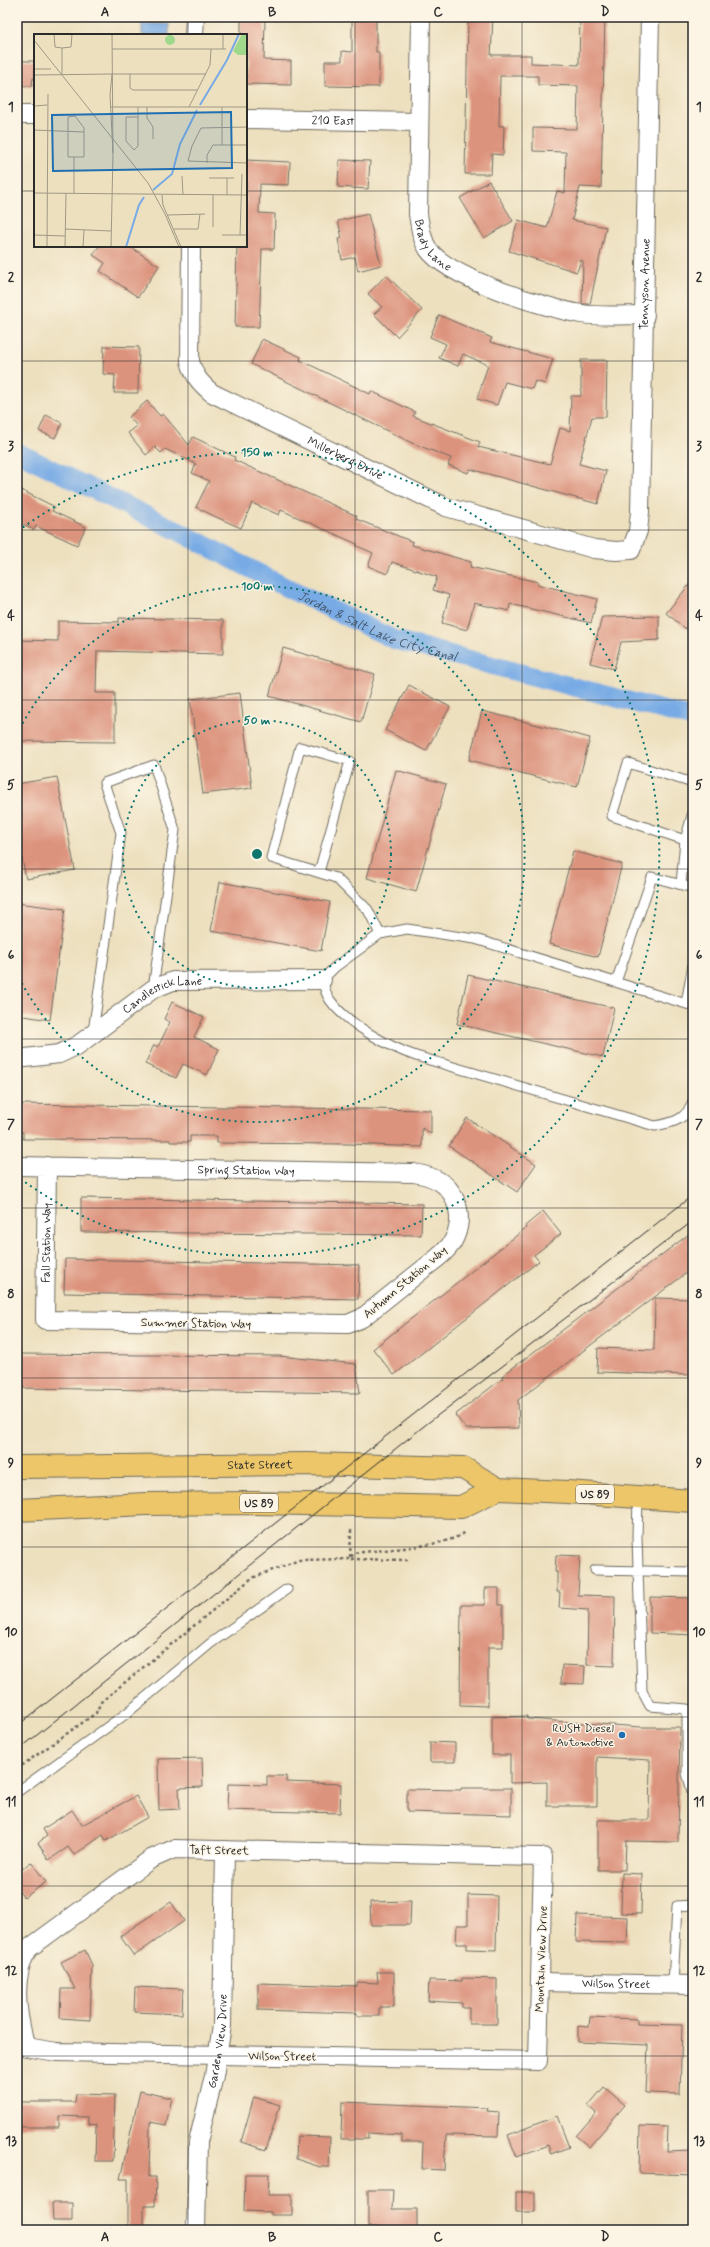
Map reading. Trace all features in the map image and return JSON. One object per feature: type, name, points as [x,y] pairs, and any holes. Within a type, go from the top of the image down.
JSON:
[{"type":"main road","name":"State Street","points":[[17,1467],[307,1464],[463,1468],[498,1489],[638,1496],[693,1501]]},
{"type":"main road","name":"State Street","points":[[17,1510],[154,1504],[252,1503],[461,1507],[498,1489]]},
{"type":"street","points":[[194,34],[195,17]]},
{"type":"street","name":"Brady Lane","points":[[421,17],[418,214],[421,233],[428,248],[439,261],[499,290],[538,305],[582,314],[645,315]]},
{"type":"street","name":"Tennyson Avenue","points":[[631,550],[638,532],[640,512],[650,17]]},
{"type":"street","points":[[17,115],[34,116]]},
{"type":"street","name":"210 East","points":[[247,119],[419,122]]},
{"type":"street","name":"Millerberg Drive","points":[[190,247],[190,361],[193,373],[200,383],[212,393],[446,508],[594,549],[616,552],[631,550]]},
{"type":"street","name":"Candlestick Lane","points":[[17,1059],[59,1054],[78,1045],[153,989],[173,981],[190,979],[322,980]]},
{"type":"street","name":"Spring Station Way","points":[[17,1166],[414,1173],[429,1175],[443,1183],[453,1194],[459,1208]]},
{"type":"street","name":"Fall Station Way","points":[[45,1320],[47,1166]]},
{"type":"street","name":"Autumn Station Way","points":[[348,1324],[362,1318],[440,1255],[453,1242],[459,1226],[459,1208]]},
{"type":"street","name":"Summer Station Way","points":[[45,1320],[348,1324]]},
{"type":"street","name":"Taft Street","points":[[26,2047],[17,2017],[17,2010],[21,1960],[28,1949],[161,1853],[174,1849],[543,1857]]},
{"type":"street","name":"Garden View Drive","points":[[196,2230],[198,2142],[218,2054],[222,2026],[225,1850]]},
{"type":"street","name":"Mountain View Drive","points":[[538,2061],[543,1857]]},
{"type":"street","name":"Wilson Street","points":[[540,1982],[693,1985]]},
{"type":"street","name":"Wilson Street","points":[[26,2047],[57,2052],[538,2061]]},
{"type":"lane","points":[[319,872],[350,761],[300,747],[271,858],[336,878],[368,910],[380,934]]},
{"type":"lane","points":[[685,840],[612,816],[628,763],[693,783]]},
{"type":"lane","points":[[93,1034],[121,833],[104,783],[154,765],[175,830],[153,989]]},
{"type":"lane","points":[[681,884],[685,840],[693,812]]},
{"type":"lane","points":[[616,982],[652,877],[693,888]]},
{"type":"lane","points":[[693,965],[689,1004],[475,940],[407,929],[380,934],[335,967],[322,980],[329,1000],[341,1012],[375,1036],[410,1054],[654,1126],[674,1123],[690,1111],[693,1102]]},
{"type":"lane","points":[[638,1496],[638,1571],[642,1691],[650,1706],[688,1709],[687,1773],[693,1795]]},
{"type":"lane","points":[[595,1570],[693,1572]]},
{"type":"lane","points":[[17,1792],[127,1713],[206,1647],[287,1589]]},
{"type":"lane","points":[[673,1985],[677,1906],[692,1905],[693,1876]]},
{"type":"path","points":[[351,1530],[350,1559],[409,1560]]},
{"type":"water","points":[[142,24],[169,24],[169,34],[142,34]]},
{"type":"building","points":[[241,17],[265,17],[264,60],[291,61],[291,85],[247,84],[247,34],[241,34]]},
{"type":"building","points":[[352,17],[376,17],[376,52],[379,52],[379,87],[325,86],[325,61],[342,61],[342,51],[352,52]]},
{"type":"building","points":[[468,17],[493,17],[491,55],[531,55],[531,63],[579,65],[580,17],[605,17],[601,188],[580,187],[572,220],[606,227],[590,304],[582,304],[583,261],[581,260],[577,272],[509,251],[518,220],[547,228],[557,191],[565,193],[566,152],[533,151],[533,128],[577,129],[578,86],[538,85],[538,76],[500,76],[499,126],[504,126],[503,155],[492,154],[491,174],[465,174]]},
{"type":"building","points":[[17,61],[34,61],[34,78],[32,86],[17,86]]},
{"type":"building","points":[[247,160],[290,162],[289,185],[260,184],[259,213],[275,214],[274,249],[262,249],[259,327],[235,327],[237,247],[247,247]]},
{"type":"building","points":[[339,160],[370,161],[368,189],[338,187]]},
{"type":"building","points":[[489,181],[513,221],[484,238],[460,198]]},
{"type":"building","points":[[368,214],[381,265],[358,271],[355,257],[342,260],[338,239],[342,238],[338,221]]},
{"type":"building","points":[[98,247],[130,247],[159,266],[138,297],[100,271],[105,263],[93,255]]},
{"type":"building","points":[[386,275],[422,310],[397,337],[374,314],[382,307],[368,294]]},
{"type":"building","points":[[439,315],[492,338],[490,342],[553,359],[545,384],[535,381],[532,389],[505,382],[497,405],[477,399],[488,365],[463,354],[458,366],[439,358],[446,344],[430,337]]},
{"type":"building","points":[[262,339],[301,357],[300,360],[370,394],[371,391],[415,412],[413,416],[480,442],[478,447],[550,464],[560,428],[570,431],[571,396],[581,396],[581,360],[607,360],[606,417],[592,417],[579,464],[606,471],[598,504],[470,469],[468,473],[448,465],[451,458],[412,443],[251,364]]},
{"type":"building","points":[[104,346],[139,347],[138,393],[114,393],[115,375],[103,374]]},
{"type":"building","points":[[147,401],[160,416],[163,414],[189,445],[193,437],[235,457],[234,460],[357,516],[356,519],[413,542],[412,545],[471,562],[470,567],[538,582],[537,584],[597,599],[591,623],[510,604],[509,611],[474,603],[467,630],[442,623],[449,595],[433,590],[437,577],[392,562],[387,574],[368,566],[373,553],[357,546],[357,544],[281,510],[279,515],[252,503],[241,528],[196,507],[209,481],[192,473],[196,464],[165,449],[161,453],[155,447],[146,455],[128,433],[137,426],[129,417]]},
{"type":"building","points":[[46,415],[62,423],[55,438],[39,431]]},
{"type":"building","points":[[17,488],[55,507],[52,511],[86,527],[77,545],[36,526],[34,530],[17,521]]},
{"type":"building","points":[[693,580],[693,620],[686,629],[666,613]]},
{"type":"building","points":[[659,616],[659,640],[621,642],[614,669],[590,663],[602,617]]},
{"type":"building","points":[[119,618],[223,620],[223,654],[97,651],[96,693],[115,693],[115,742],[17,741],[17,640],[58,641],[58,621],[119,622]]},
{"type":"building","points":[[283,648],[375,674],[361,722],[269,696]]},
{"type":"building","points":[[409,685],[450,707],[426,751],[385,730]]},
{"type":"building","points":[[240,693],[252,788],[203,794],[190,699]]},
{"type":"building","points":[[482,711],[590,738],[577,787],[469,760]]},
{"type":"building","points":[[396,770],[446,784],[416,892],[367,878]]},
{"type":"building","points":[[57,777],[75,870],[26,879],[17,833],[17,784]]},
{"type":"building","points":[[573,851],[622,864],[598,957],[549,944]]},
{"type":"building","points":[[220,882],[330,902],[321,951],[211,931]]},
{"type":"building","points":[[17,903],[65,909],[50,1020],[17,1015]]},
{"type":"building","points":[[468,975],[614,1008],[603,1057],[457,1024]]},
{"type":"building","points":[[172,1002],[204,1017],[194,1037],[219,1049],[207,1075],[183,1064],[176,1078],[145,1064],[154,1045],[158,1047],[170,1022],[164,1019]]},
{"type":"building","points":[[17,1104],[431,1110],[431,1134],[422,1128],[422,1147],[349,1144],[217,1143],[217,1136],[190,1136],[190,1142],[170,1142],[170,1140],[23,1139],[23,1132],[17,1132]]},
{"type":"building","points":[[467,1118],[536,1164],[517,1192],[449,1146]]},
{"type":"building","points":[[81,1198],[422,1204],[421,1235],[81,1232]]},
{"type":"building","points":[[543,1211],[561,1234],[534,1255],[539,1261],[394,1375],[373,1349],[526,1228],[525,1226]]},
{"type":"building","points":[[693,1231],[693,1268],[518,1400],[519,1428],[466,1429],[455,1415],[503,1378],[502,1376]]},
{"type":"building","points":[[65,1259],[359,1265],[358,1299],[64,1293]]},
{"type":"building","points":[[655,1298],[693,1299],[693,1375],[597,1372],[598,1348],[654,1350]]},
{"type":"building","points":[[17,1354],[279,1356],[356,1364],[360,1393],[17,1388]]},
{"type":"building","points":[[556,1555],[580,1556],[578,1595],[615,1596],[614,1666],[587,1665],[588,1610],[559,1608],[560,1592],[557,1592],[557,1572],[555,1572]]},
{"type":"building","points":[[485,1588],[499,1588],[499,1605],[503,1605],[503,1647],[488,1647],[488,1706],[460,1705],[461,1605],[485,1605]]},
{"type":"building","points":[[650,1597],[693,1598],[693,1635],[650,1633]]},
{"type":"building","points":[[562,1665],[585,1666],[584,1684],[561,1683]]},
{"type":"building","points":[[527,1716],[527,1719],[641,1727],[680,1727],[678,1842],[626,1841],[625,1870],[598,1870],[598,1820],[649,1820],[650,1760],[597,1757],[597,1806],[547,1806],[547,1782],[510,1783],[510,1755],[492,1755],[492,1717]]},
{"type":"building","points":[[430,1742],[455,1743],[455,1762],[430,1762]]},
{"type":"building","points":[[202,1758],[203,1787],[179,1788],[180,1809],[159,1810],[158,1759]]},
{"type":"building","points":[[267,1776],[286,1776],[286,1782],[341,1784],[340,1813],[227,1810],[228,1784],[267,1785]]},
{"type":"building","points":[[461,1788],[511,1788],[511,1815],[407,1812],[407,1789],[461,1790]]},
{"type":"building","points":[[136,1796],[148,1817],[106,1841],[103,1835],[74,1855],[68,1847],[49,1860],[38,1843],[47,1836],[43,1829],[72,1810],[82,1825]]},
{"type":"building","points":[[31,1862],[46,1882],[24,1898],[17,1889],[17,1873]]},
{"type":"building","points":[[622,1873],[642,1874],[641,1914],[621,1913]]},
{"type":"building","points":[[468,1895],[497,1896],[496,1950],[467,1949],[467,1944],[456,1944],[457,1925],[468,1925]]},
{"type":"building","points":[[411,1901],[410,1925],[371,1925],[370,1902]]},
{"type":"building","points":[[171,1902],[184,1921],[134,1956],[120,1936]]},
{"type":"building","points":[[577,1915],[628,1917],[627,1943],[576,1942]]},
{"type":"building","points":[[85,1950],[92,1965],[90,2020],[60,2018],[61,1989],[75,1989],[61,1962]]},
{"type":"building","points":[[377,1972],[394,1972],[394,2007],[379,2007],[379,2016],[357,2016],[357,2013],[258,2010],[258,1983],[357,1986],[357,1982],[378,1983]]},
{"type":"building","points":[[462,1978],[497,1979],[497,2024],[469,2024],[469,2008],[462,2008],[462,2003],[428,2001],[429,1980],[462,1981]]},
{"type":"building","points":[[135,1987],[183,1989],[182,2014],[134,2012]]},
{"type":"building","points":[[590,2017],[637,2019],[637,2024],[682,2025],[680,2094],[646,2093],[648,2045],[578,2042],[578,2026],[589,2027]]},
{"type":"building","points":[[604,2087],[625,2105],[589,2147],[576,2136],[596,2113],[588,2106]]},
{"type":"building","points":[[140,2091],[172,2098],[166,2125],[150,2122],[149,2177],[156,2177],[155,2206],[144,2206],[144,2230],[128,2230],[128,2179],[120,2179]]},
{"type":"building","points":[[76,2094],[115,2095],[113,2161],[95,2161],[96,2125],[88,2124],[88,2117],[59,2116],[59,2127],[18,2127],[18,2102],[75,2102]]},
{"type":"building","points":[[254,2097],[280,2105],[266,2150],[241,2142]]},
{"type":"building","points":[[342,2102],[488,2108],[487,2111],[499,2112],[498,2136],[446,2135],[444,2170],[422,2169],[423,2142],[402,2142],[402,2135],[368,2133],[368,2139],[341,2139]]},
{"type":"building","points":[[557,2116],[569,2147],[551,2154],[548,2145],[516,2157],[508,2135]]},
{"type":"building","points":[[640,2126],[668,2127],[667,2152],[693,2151],[693,2175],[639,2173]]},
{"type":"building","points":[[297,2136],[330,2137],[329,2167],[320,2167],[296,2159]]},
{"type":"building","points":[[245,2174],[269,2174],[268,2195],[292,2195],[292,2215],[270,2215],[270,2212],[244,2211]]},
{"type":"building","points":[[368,2190],[393,2190],[392,2209],[417,2209],[417,2228],[368,2227]]},
{"type":"building","points":[[516,2192],[535,2192],[535,2212],[516,2212]]},
{"type":"building","points":[[52,2203],[72,2203],[72,2221],[53,2221]]},
{"type":"waterway","name":"Jordan & Salt Lake City Canal","points":[[17,452],[180,532],[289,589],[395,640],[693,718]]},
{"type":"tram line","points":[[17,1726],[693,1195]]},
{"type":"tram line","points":[[17,1751],[429,1422],[693,1221]]},
{"type":"place","name":"RUSH Diesel & Automotive","points":[[622,1735]]}]
